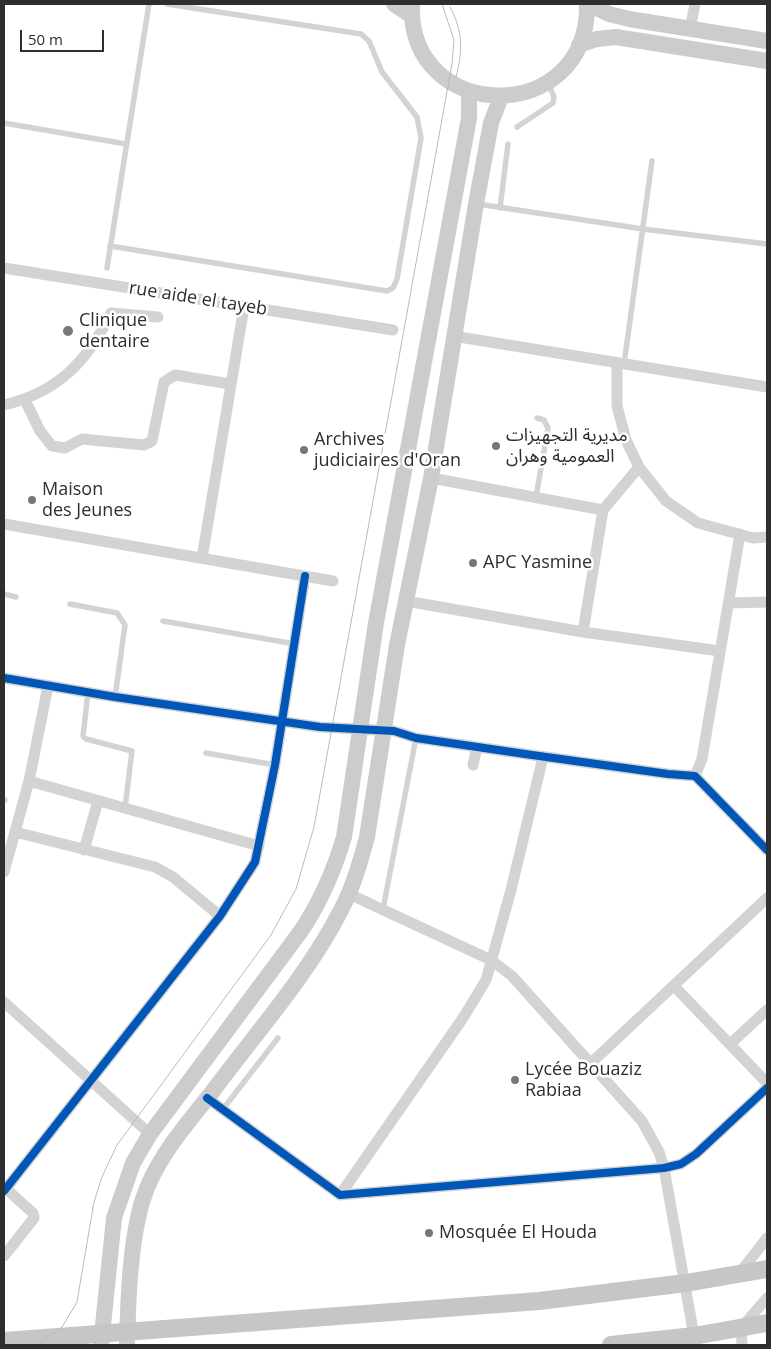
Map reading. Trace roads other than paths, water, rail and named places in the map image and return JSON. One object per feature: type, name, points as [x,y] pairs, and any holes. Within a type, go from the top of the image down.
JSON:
[{"type":"main road","points":[[394,4],[412,10],[418,41],[430,63],[449,81],[469,92],[501,97],[529,92],[548,82],[564,69],[580,45],[586,24],[588,4],[609,14],[629,20],[767,41]]},
{"type":"main road","points":[[580,45],[597,39],[616,37],[767,62]]},
{"type":"main road","points":[[101,1339],[114,1218],[124,1183],[133,1163],[150,1134],[278,965],[321,899],[330,880],[344,837],[376,623],[469,118],[469,92]]},
{"type":"main road","points":[[127,1339],[135,1238],[144,1198],[166,1154],[312,958],[331,929],[349,894],[367,837],[386,730],[397,644],[431,478],[476,204],[491,123],[501,97]]},
{"type":"main road","points":[[4,1341],[127,1339],[539,1301],[686,1282],[767,1269]]},
{"type":"main road","points":[[611,1345],[694,1336],[742,1337],[767,1323]]},
{"type":"street","points":[[690,29],[695,4]]},
{"type":"street","name":"rue aide el tayeb","points":[[4,268],[393,330]]},
{"type":"street","points":[[202,558],[244,307]]},
{"type":"street","points":[[4,404],[25,400],[54,385],[79,364],[97,341],[111,313],[158,317]]},
{"type":"street","points":[[453,336],[767,388]]},
{"type":"street","points":[[621,363],[617,406],[626,440],[638,467],[666,502],[698,523],[753,538],[767,537]]},
{"type":"street","points":[[25,400],[40,431],[52,446],[65,448],[82,438],[144,445],[152,441],[155,433],[164,382],[174,375],[230,384]]},
{"type":"street","points":[[583,632],[604,510],[638,467]]},
{"type":"street","points":[[431,478],[604,510]]},
{"type":"street","points":[[4,524],[334,581]]},
{"type":"street","points":[[695,776],[702,759],[740,534]]},
{"type":"street","points":[[4,1256],[34,1218],[32,1213],[4,1189],[220,916],[255,862],[275,766],[305,576]]},
{"type":"street","points":[[406,601],[583,632],[720,651]]},
{"type":"street","points":[[729,603],[767,602]]},
{"type":"street","points":[[4,678],[88,693],[281,721],[331,728],[359,727],[386,730],[416,738],[543,757],[695,776],[767,850]]},
{"type":"street","points":[[4,872],[28,781],[48,686]]},
{"type":"street","points":[[474,765],[477,747]]},
{"type":"street","points":[[340,1194],[463,1018],[486,980],[511,890],[543,757]]},
{"type":"street","points":[[28,781],[259,846]]},
{"type":"street","points":[[84,850],[98,801]]},
{"type":"street","points":[[15,832],[155,867],[174,877],[220,916]]},
{"type":"street","points":[[349,894],[491,960],[512,976],[642,1121],[659,1152],[664,1168],[686,1282],[694,1336]]},
{"type":"street","points":[[591,1063],[767,898]]},
{"type":"street","points":[[674,986],[767,1083]]},
{"type":"street","points":[[4,1002],[150,1134]]},
{"type":"street","points":[[730,1044],[767,1010]]},
{"type":"street","points":[[207,1098],[340,1194],[664,1168],[681,1164],[696,1154],[767,1088]]},
{"type":"street","points":[[739,1274],[767,1238]]},
{"type":"street","points":[[742,1337],[767,1298]]},
{"type":"lane","points":[[107,268],[149,4]]},
{"type":"lane","points":[[110,246],[387,291],[393,288],[397,279],[421,138],[417,117],[382,72],[368,41],[361,34],[167,4]]},
{"type":"lane","points":[[517,127],[553,103],[554,97],[548,82]]},
{"type":"lane","points":[[4,123],[126,144]]},
{"type":"lane","points":[[500,208],[508,144]]},
{"type":"lane","points":[[621,363],[652,161]]},
{"type":"lane","points":[[476,204],[643,229],[767,244]]},
{"type":"lane","points":[[536,497],[548,428],[544,420],[537,418]]},
{"type":"lane","points":[[4,594],[16,597]]},
{"type":"lane","points":[[70,604],[117,613],[125,625],[115,697]]},
{"type":"lane","points":[[163,621],[295,644]]},
{"type":"lane","points":[[88,693],[83,736],[86,739],[132,751],[125,808]]},
{"type":"lane","points":[[383,909],[416,738]]},
{"type":"lane","points":[[206,753],[275,766]]},
{"type":"lane","points":[[223,1109],[278,1038]]},
{"type":"tram line","points":[[38,1345],[62,1327],[77,1302],[94,1202],[102,1177],[117,1145],[271,935],[296,889],[314,827],[452,64],[454,40],[442,4]]},
{"type":"tram line","points":[[450,7],[457,24],[461,50],[456,77]]},
{"type":"place","name":"Clinique dentaire","points":[[68,331]]},
{"type":"place","name":"مديرية التجهيزات العمومية وهران","points":[[496,446]]},
{"type":"place","name":"Archives judiciaires d'Oran","points":[[304,450]]},
{"type":"place","name":"Maison des Jeunes","points":[[32,500]]},
{"type":"place","name":"APC Yasmine","points":[[473,563]]},
{"type":"place","name":"Lycée Bouaziz Rabiaa","points":[[515,1080]]},
{"type":"place","name":"Mosquée El Houda","points":[[429,1233]]}]
